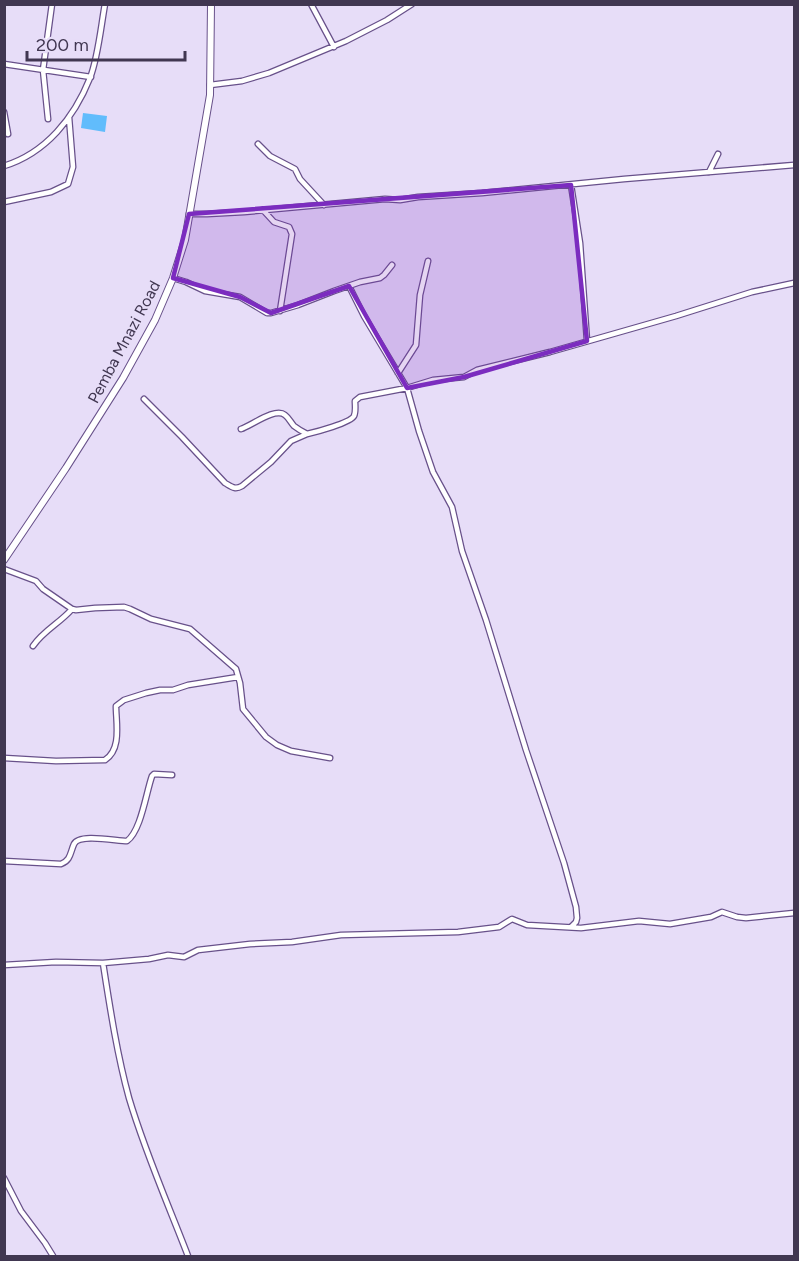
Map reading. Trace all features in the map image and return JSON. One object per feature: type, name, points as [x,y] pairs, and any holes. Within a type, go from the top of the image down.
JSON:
[{"type":"main road","name":"Pemba Mnazi Road","points":[[4,560],[117,387],[155,320],[173,278],[185,240],[210,95],[211,4]]},
{"type":"street","points":[[48,119],[43,70],[52,4]]},
{"type":"street","points":[[4,166],[34,153],[69,117],[91,77],[105,4]]},
{"type":"street","points":[[311,4],[334,47]]},
{"type":"street","points":[[210,85],[256,78],[334,47],[387,20],[412,4]]},
{"type":"street","points":[[4,64],[91,77]]},
{"type":"street","points":[[4,112],[8,134]]},
{"type":"street","points":[[4,202],[51,192],[68,184],[73,167],[69,117]]},
{"type":"street","points":[[258,144],[270,156],[295,170],[324,205]]},
{"type":"street","points":[[709,172],[718,154]]},
{"type":"street","points":[[189,214],[263,210],[795,165]]},
{"type":"street","points":[[571,185],[580,243],[588,341]]},
{"type":"street","points":[[263,210],[274,222],[289,227],[292,234],[280,311]]},
{"type":"street","points":[[398,373],[416,345],[420,295],[428,261]]},
{"type":"street","points":[[173,278],[205,291],[240,297],[267,313],[271,313],[349,286],[380,278],[392,265]]},
{"type":"street","points":[[144,399],[225,483],[238,489],[271,462],[294,439],[350,420],[355,414],[355,401],[360,397],[407,388],[433,380],[464,377],[477,370],[588,341],[717,302],[742,297],[752,292],[795,284]]},
{"type":"street","points":[[349,286],[407,388],[433,472],[452,507],[462,551],[564,863],[577,913],[576,922],[571,927]]},
{"type":"street","points":[[241,429],[272,414],[281,413],[294,426],[307,434]]},
{"type":"street","points":[[4,568],[36,581],[43,589],[72,609],[124,607],[160,622],[186,627],[194,631],[236,669],[243,709],[266,737],[291,751],[330,758]]},
{"type":"street","points":[[33,646],[42,634],[72,609]]},
{"type":"street","points":[[4,758],[56,761],[105,760],[114,751],[116,743],[116,706],[118,703],[152,691],[173,690],[188,685],[238,677]]},
{"type":"street","points":[[4,861],[61,864],[67,861],[74,842],[77,840],[86,838],[127,841],[136,827],[152,776],[154,774],[172,775]]},
{"type":"street","points":[[4,965],[56,962],[103,963],[168,955],[185,956],[198,950],[292,942],[341,935],[475,930],[499,927],[512,919],[527,925],[590,928],[647,920],[670,924],[706,918],[722,912],[746,918],[795,913]]},
{"type":"street","points":[[103,963],[129,1098],[188,1257]]},
{"type":"street","points":[[4,1178],[21,1211],[53,1257]]},
{"type":"highlighted area","points":[[571,185],[587,341],[464,377],[407,388],[349,286],[271,313],[240,297],[173,278],[189,214]]},
{"type":"water","points":[[83,113],[107,116],[105,132],[81,128]]}]
